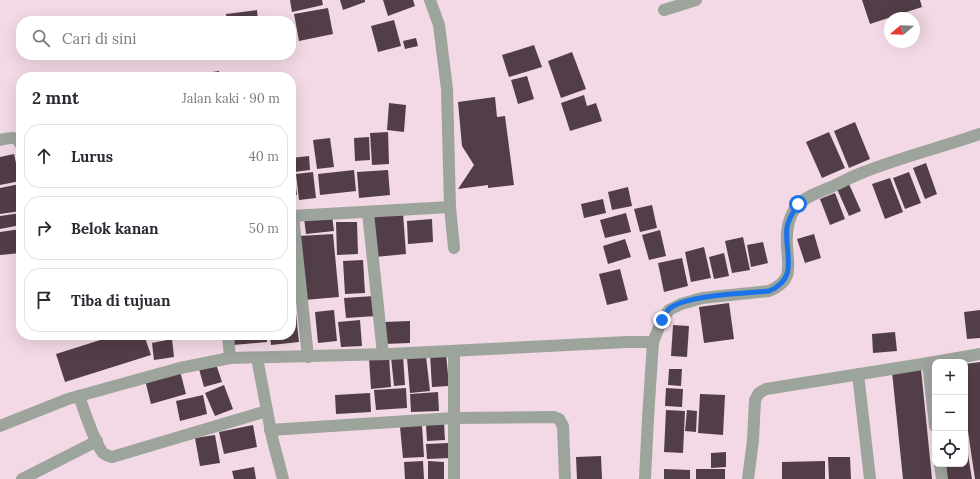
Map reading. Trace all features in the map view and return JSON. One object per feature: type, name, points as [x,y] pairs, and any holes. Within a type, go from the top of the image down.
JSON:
[{"type":"street","points":[[430,0],[439,25],[447,89],[450,207],[454,248]]},
{"type":"street","points":[[664,10],[696,0]]},
{"type":"street","points":[[645,479],[653,342],[662,320],[669,310],[681,304],[702,298],[769,291],[778,287],[787,276],[790,266],[787,245],[788,226],[791,215],[798,204],[809,197],[864,172],[980,134]]},
{"type":"street","points":[[0,140],[16,138]]},
{"type":"street","points":[[296,216],[450,207]]},
{"type":"street","points":[[368,212],[383,354]]},
{"type":"street","points":[[296,251],[308,357]]},
{"type":"street","points":[[228,340],[230,358]]},
{"type":"street","points":[[0,426],[79,396],[180,368],[230,358],[308,357],[653,342]]},
{"type":"street","points":[[454,351],[454,479]]},
{"type":"street","points":[[951,359],[980,354]]},
{"type":"street","points":[[258,358],[270,430],[283,479]]},
{"type":"street","points":[[748,479],[753,440],[755,400],[759,393],[766,389],[932,362]]},
{"type":"street","points":[[858,374],[870,479]]},
{"type":"street","points":[[79,396],[97,441],[103,453],[107,456],[116,456],[267,411]]},
{"type":"street","points":[[270,430],[454,418],[554,417],[559,419],[563,426],[565,479]]},
{"type":"street","points":[[22,479],[97,441]]},
{"type":"street","points":[[940,467],[942,479]]},
{"type":"building","points":[[290,0],[322,0],[323,5],[292,12]]},
{"type":"building","points":[[340,0],[365,0],[365,2],[343,10]]},
{"type":"building","points":[[383,0],[413,0],[415,6],[388,16]]},
{"type":"building","points":[[862,0],[920,0],[922,7],[907,12],[884,12],[884,19],[870,24]]},
{"type":"building","points":[[328,8],[333,34],[299,41],[296,16],[294,14]]},
{"type":"building","points":[[257,10],[258,16],[226,16],[226,14]]},
{"type":"building","points":[[394,20],[401,46],[378,52],[371,26]]},
{"type":"building","points":[[416,38],[418,46],[405,49],[403,41]]},
{"type":"building","points":[[534,45],[542,67],[509,77],[502,55]]},
{"type":"building","points":[[572,52],[586,89],[561,98],[548,61]]},
{"type":"building","points":[[527,76],[534,99],[518,104],[511,80]]},
{"type":"building","points":[[584,95],[587,106],[596,103],[602,121],[570,131],[561,103]]},
{"type":"building","points":[[495,97],[497,117],[505,116],[514,185],[488,188],[488,185],[458,189],[474,165],[462,146],[458,102]]},
{"type":"building","points":[[389,103],[406,105],[404,132],[387,130]]},
{"type":"building","points":[[855,122],[870,159],[849,168],[834,131]]},
{"type":"building","points":[[388,132],[389,164],[372,165],[370,133]]},
{"type":"building","points":[[829,132],[845,168],[822,178],[806,142]]},
{"type":"building","points":[[369,137],[370,160],[355,161],[354,138]]},
{"type":"building","points":[[330,138],[334,167],[317,169],[313,140]]},
{"type":"building","points":[[14,154],[16,163],[16,182],[0,185],[0,157]]},
{"type":"building","points":[[309,156],[310,170],[296,172],[296,157]]},
{"type":"building","points":[[926,163],[937,194],[925,199],[913,168]]},
{"type":"building","points":[[354,170],[356,191],[320,195],[318,174]]},
{"type":"building","points":[[388,170],[390,195],[359,198],[357,172]]},
{"type":"building","points":[[313,172],[316,198],[299,200],[296,174]]},
{"type":"building","points":[[909,172],[921,203],[905,209],[893,178]]},
{"type":"building","points":[[890,178],[903,212],[885,219],[872,184]]},
{"type":"building","points":[[849,184],[861,211],[849,216],[837,189]]},
{"type":"building","points":[[16,185],[16,212],[0,214],[0,188]]},
{"type":"building","points":[[628,187],[632,206],[612,210],[608,192]]},
{"type":"building","points":[[835,193],[845,219],[830,225],[820,199]]},
{"type":"building","points":[[603,199],[606,213],[584,218],[581,204]]},
{"type":"building","points":[[652,205],[657,228],[640,232],[634,209]]},
{"type":"building","points":[[403,213],[406,254],[375,257],[371,216]]},
{"type":"building","points":[[626,213],[631,232],[605,238],[600,220]]},
{"type":"building","points":[[16,214],[16,226],[0,229],[0,216]]},
{"type":"building","points":[[332,215],[334,231],[306,234],[304,218]]},
{"type":"building","points":[[432,219],[433,242],[408,244],[407,221]]},
{"type":"building","points":[[336,222],[357,222],[358,254],[337,255]]},
{"type":"building","points":[[16,230],[16,253],[0,255],[0,232]]},
{"type":"building","points":[[660,230],[666,256],[649,260],[642,235]]},
{"type":"building","points":[[333,234],[339,297],[304,300],[299,236]]},
{"type":"building","points":[[814,234],[821,258],[805,263],[797,239]]},
{"type":"building","points":[[743,237],[750,270],[732,273],[725,241]]},
{"type":"building","points":[[625,239],[631,257],[608,264],[603,246]]},
{"type":"building","points":[[763,242],[768,263],[751,267],[747,245]]},
{"type":"building","points":[[704,247],[711,278],[691,282],[685,252]]},
{"type":"building","points":[[724,253],[729,276],[714,279],[709,257]]},
{"type":"building","points":[[682,258],[688,286],[664,292],[658,263]]},
{"type":"building","points":[[363,260],[365,293],[345,294],[343,261]]},
{"type":"building","points":[[620,269],[628,300],[607,305],[599,274]]},
{"type":"building","points":[[374,296],[376,316],[346,318],[344,298]]},
{"type":"building","points":[[729,303],[734,339],[704,343],[699,307]]},
{"type":"building","points":[[334,310],[337,341],[318,343],[315,312]]},
{"type":"building","points":[[980,310],[980,338],[967,339],[964,312]]},
{"type":"building","points":[[296,314],[299,342],[271,345],[270,340],[296,340]]},
{"type":"building","points":[[360,320],[362,346],[341,347],[338,322]]},
{"type":"building","points":[[410,321],[410,343],[384,344],[384,322]]},
{"type":"building","points":[[673,325],[689,326],[687,357],[671,356]]},
{"type":"building","points":[[895,332],[897,351],[873,353],[872,334]]},
{"type":"building","points":[[100,340],[146,340],[151,355],[65,382],[56,354]]},
{"type":"building","points":[[172,340],[174,357],[154,360],[152,343]]},
{"type":"building","points":[[232,340],[267,340],[267,342],[233,345]]},
{"type":"building","points":[[446,353],[449,386],[432,387],[430,354]]},
{"type":"building","points":[[389,356],[391,387],[371,389],[369,358]]},
{"type":"building","points":[[403,356],[405,385],[394,386],[391,357]]},
{"type":"building","points":[[426,356],[430,391],[410,393],[407,358]]},
{"type":"building","points":[[980,362],[980,479],[975,479],[968,431],[968,364]]},
{"type":"building","points":[[216,364],[222,382],[204,387],[199,369]]},
{"type":"building","points":[[669,369],[682,369],[681,386],[668,385]]},
{"type":"building","points":[[921,369],[932,479],[903,479],[892,372]]},
{"type":"building","points":[[180,371],[186,394],[151,404],[145,380]]},
{"type":"building","points":[[224,385],[233,409],[215,416],[205,393]]},
{"type":"building","points":[[406,388],[407,408],[376,410],[374,390]]},
{"type":"building","points":[[666,388],[683,389],[682,407],[665,406]]},
{"type":"building","points":[[438,392],[439,411],[411,412],[410,394]]},
{"type":"building","points":[[370,393],[371,412],[336,414],[335,395]]},
{"type":"building","points":[[700,394],[725,395],[723,435],[698,433]]},
{"type":"building","points":[[203,395],[207,414],[180,421],[176,401]]},
{"type":"building","points":[[666,410],[685,411],[683,453],[664,452]]},
{"type":"building","points":[[687,410],[697,411],[696,432],[685,431]]},
{"type":"building","points":[[444,423],[445,440],[427,441],[426,425]]},
{"type":"building","points":[[253,425],[257,447],[224,454],[219,432]]},
{"type":"building","points":[[422,425],[424,457],[403,458],[400,427]]},
{"type":"building","points":[[215,435],[220,463],[200,466],[195,438]]},
{"type":"building","points":[[449,443],[450,458],[427,459],[426,444]]},
{"type":"building","points":[[726,452],[726,467],[711,468],[711,453]]},
{"type":"building","points":[[968,454],[972,479],[946,479],[944,467],[968,467]]},
{"type":"building","points":[[601,456],[602,479],[577,479],[576,457]]},
{"type":"building","points":[[828,457],[850,457],[851,479],[829,479]]},
{"type":"building","points":[[423,461],[424,479],[405,479],[404,462]]},
{"type":"building","points":[[428,461],[444,462],[444,479],[428,479]]},
{"type":"building","points":[[825,461],[825,479],[782,479],[782,462]]},
{"type":"building","points":[[254,467],[256,479],[234,479],[232,471]]},
{"type":"building","points":[[664,469],[690,470],[690,479],[664,479]]},
{"type":"building","points":[[696,469],[725,469],[725,479],[696,479]]},
{"type":"route","points":[[662,320],[669,310],[681,304],[702,298],[769,291],[778,287],[787,276],[790,266],[787,245],[788,226],[791,215],[798,204]]}]
